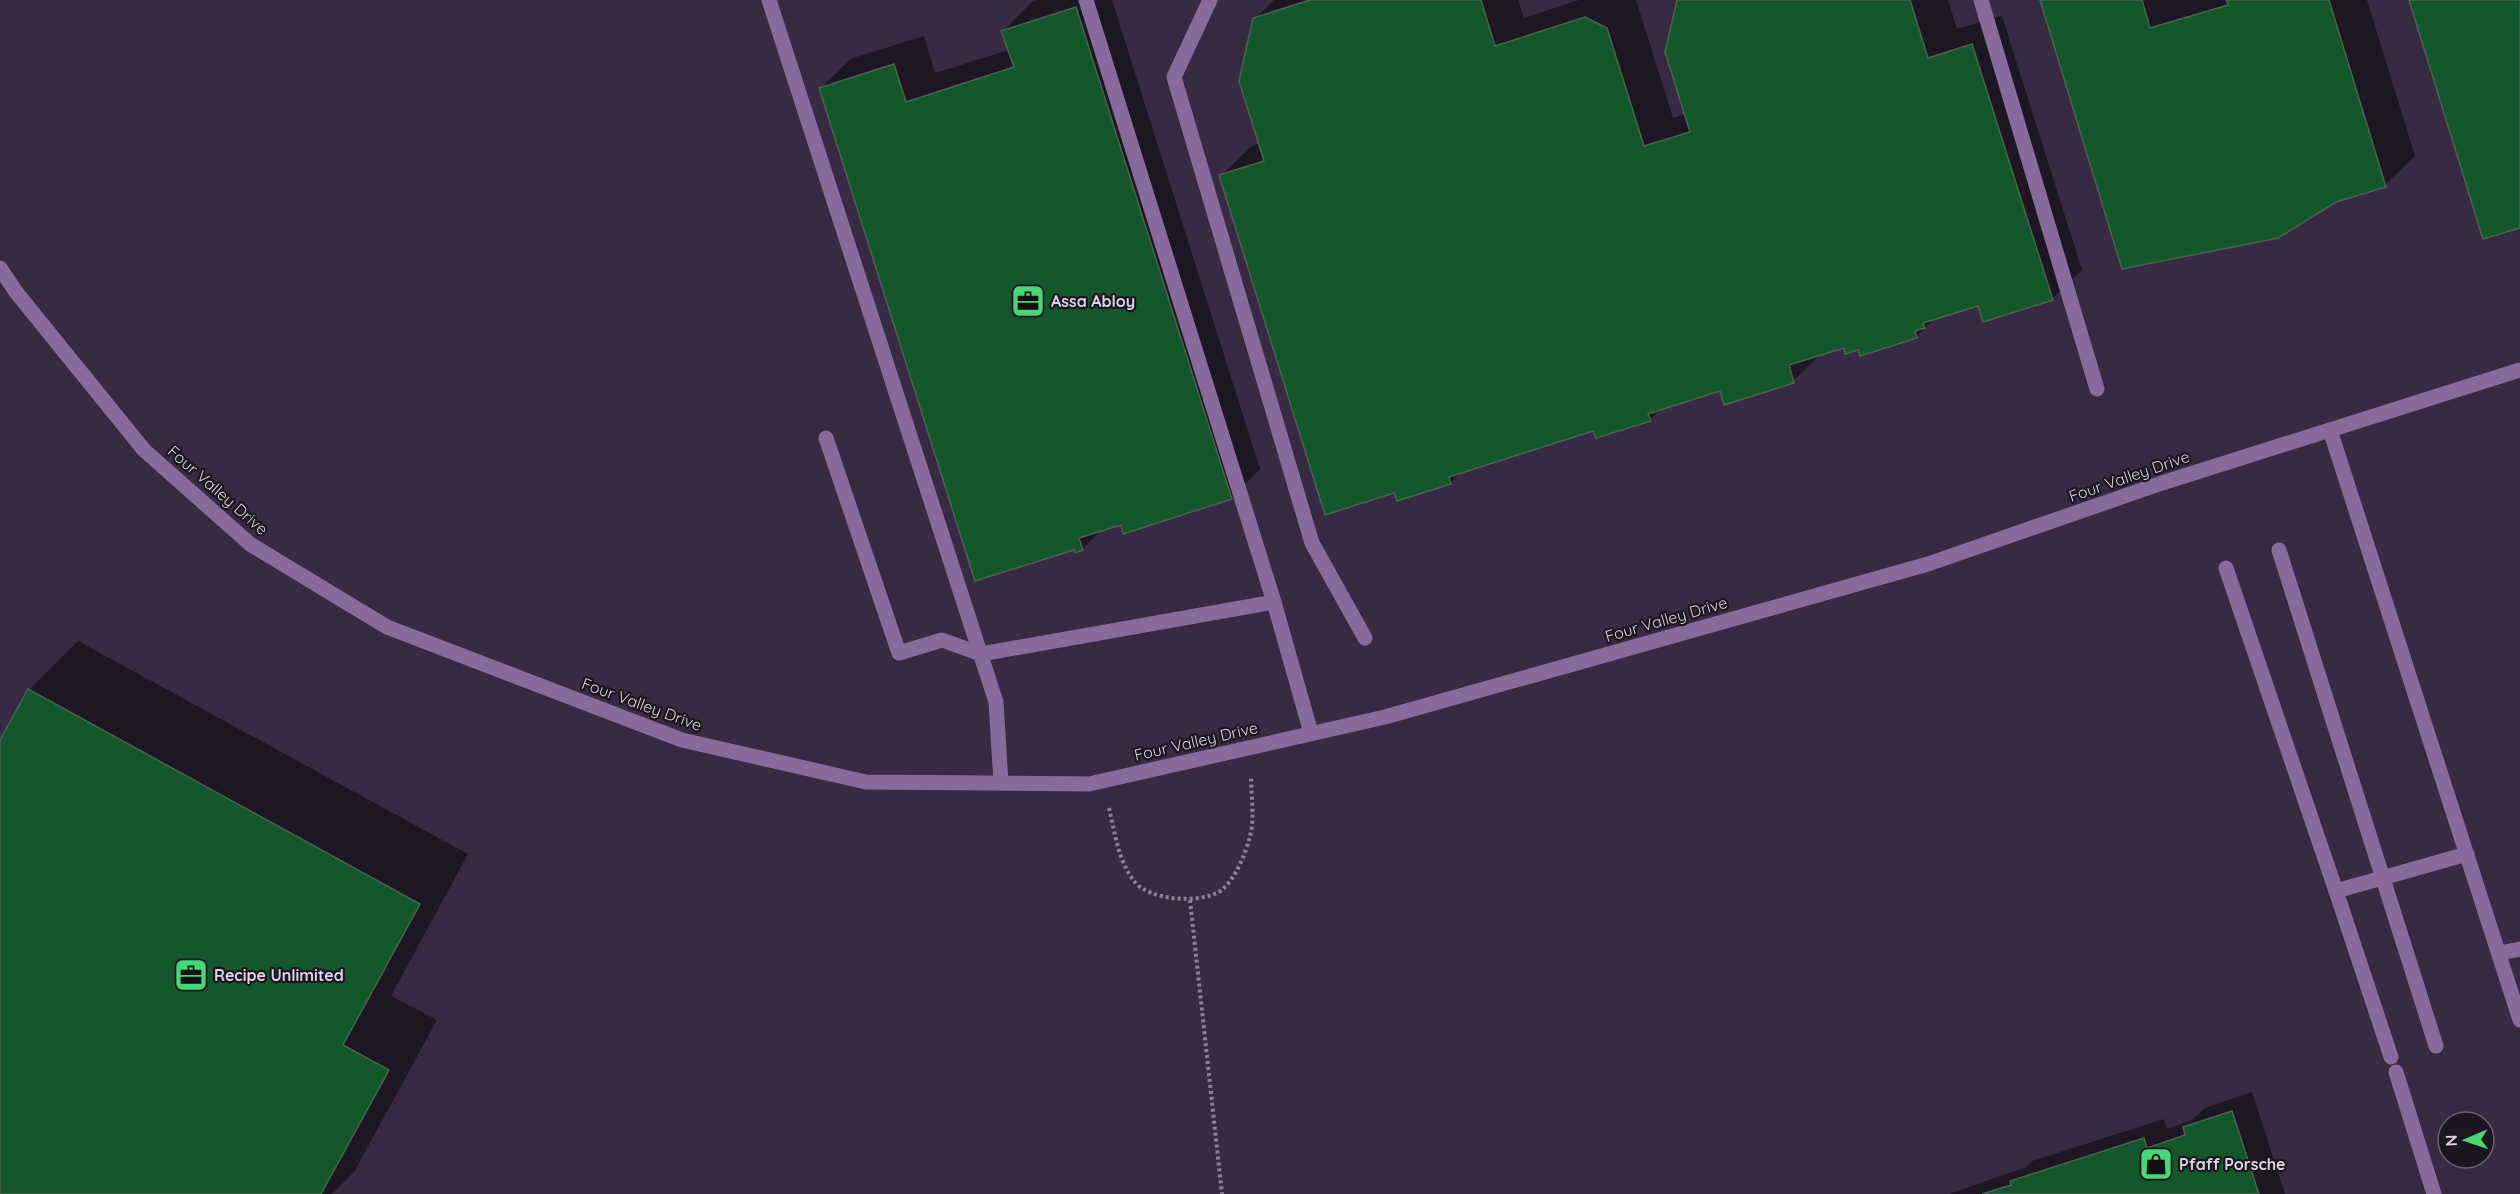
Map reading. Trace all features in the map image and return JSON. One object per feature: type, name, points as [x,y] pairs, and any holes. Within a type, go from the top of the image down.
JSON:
[{"type":"street","points":[[769,0],[996,702],[1001,783]]},
{"type":"street","points":[[1086,0],[1274,602],[1311,733]]},
{"type":"street","points":[[1210,0],[1174,76],[1312,543],[1365,638]]},
{"type":"street","points":[[1981,0],[2097,389]]},
{"type":"street","name":"Four Valley Drive","points":[[0,268],[16,292],[144,450],[250,543],[387,627],[682,740],[866,782],[1089,784],[1411,710],[1928,564],[2162,483],[2520,370]]},
{"type":"street","points":[[2330,430],[2520,1020]]},
{"type":"street","points":[[826,438],[899,653],[942,640],[981,654],[1274,602]]},
{"type":"street","points":[[2279,550],[2436,1046]]},
{"type":"street","points":[[2226,568],[2391,1057]]},
{"type":"street","points":[[2336,891],[2467,854]]},
{"type":"street","points":[[2499,953],[2520,949]]},
{"type":"street","points":[[2396,1072],[2434,1194]]},
{"type":"path","points":[[1103,781],[1122,863],[1136,884],[1160,897],[1190,900],[1222,889],[1242,860],[1251,834],[1251,747]]},
{"type":"path","points":[[1190,900],[1222,1194]]},
{"type":"building","points":[[1310,0],[1481,0],[1495,46],[1585,17],[1607,28],[1644,146],[1690,132],[1665,52],[1677,0],[1910,0],[1928,58],[1972,44],[2053,300],[1983,322],[1978,306],[1923,323],[1925,328],[1915,331],[1917,338],[1860,356],[1858,350],[1845,354],[1844,348],[1789,365],[1794,383],[1724,405],[1720,391],[1648,414],[1651,421],[1596,438],[1593,431],[1449,477],[1451,484],[1397,501],[1394,493],[1325,515],[1219,175],[1264,161],[1239,81],[1253,18]]},
{"type":"building","points":[[2040,0],[2142,0],[2150,28],[2228,5],[2226,0],[2329,0],[2386,187],[2336,202],[2278,238],[2122,269]]},
{"type":"building","points":[[2409,0],[2520,0],[2520,228],[2483,239]]},
{"type":"building","name":"Assa Abloy","points":[[1076,7],[1232,499],[1123,534],[1121,525],[1079,538],[1083,550],[1075,553],[1074,550],[975,581],[819,88],[894,64],[906,102],[1014,67],[1001,31]]},
{"type":"building","name":"Recipe Unlimited","points":[[28,689],[420,904],[343,1045],[389,1070],[321,1194],[0,1194],[0,740]]},
{"type":"building","name":"Pfaff Porsche","points":[[2232,1111],[2259,1194],[1982,1194],[2011,1185],[2010,1181],[2144,1138],[2147,1148],[2185,1135],[2183,1127]]},
{"type":"place","name":"Assa Abloy","points":[[1028,301]]},
{"type":"place","name":"Recipe Unlimited","points":[[191,975]]},
{"type":"place","name":"Pfaff Porsche","points":[[2156,1164]]}]
